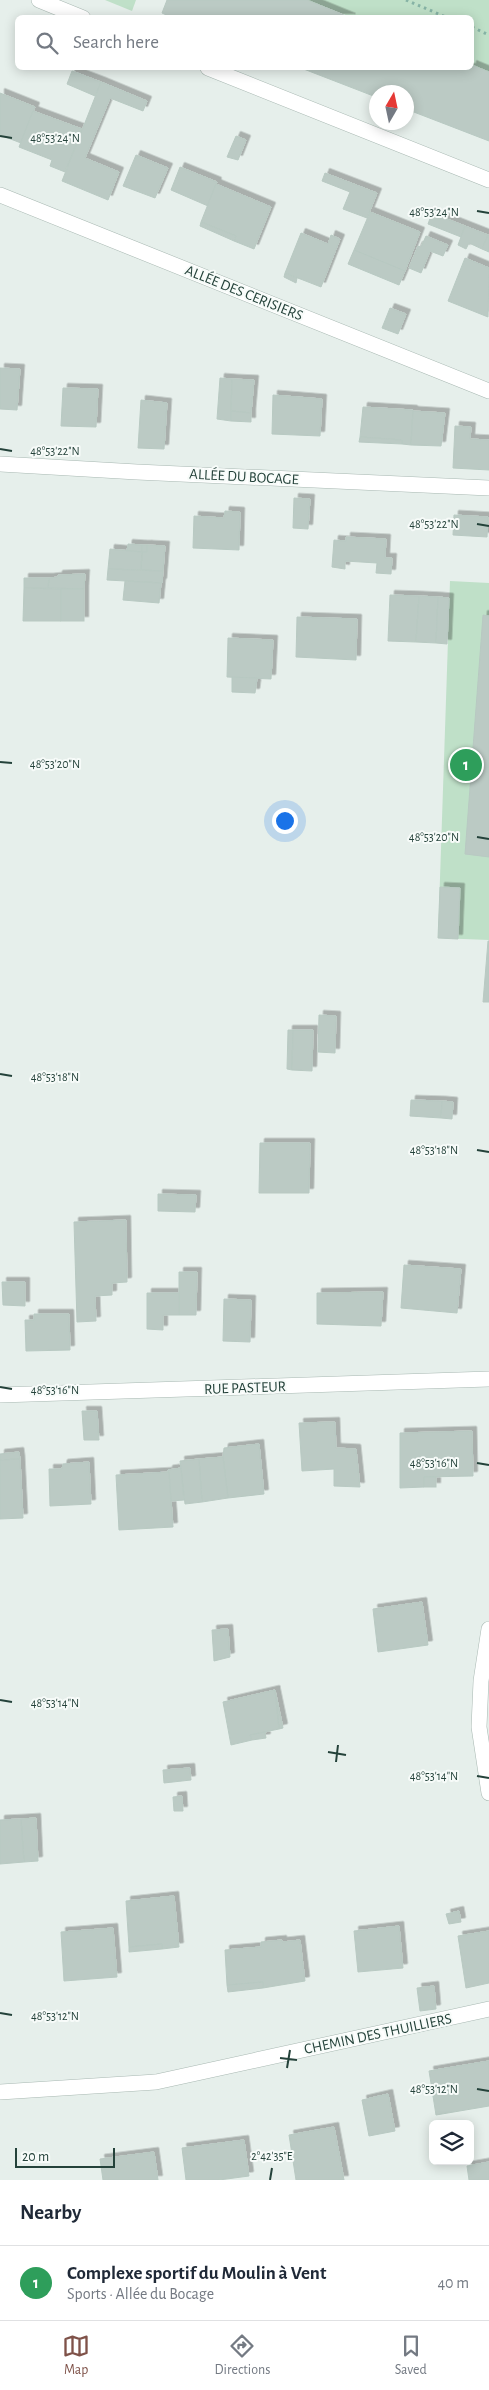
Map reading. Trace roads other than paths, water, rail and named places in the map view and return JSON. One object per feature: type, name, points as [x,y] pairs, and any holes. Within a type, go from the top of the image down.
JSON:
[{"type":"street","points":[[39,0],[76,15]]},
{"type":"street","points":[[213,70],[489,180]]},
{"type":"street","name":"ALLÉE DES CERISIERS","points":[[0,195],[489,391]]},
{"type":"street","name":"ALLÉE DU BOCAGE","points":[[0,464],[147,473],[489,488]]},
{"type":"street","name":"RUE PASTEUR","points":[[0,1395],[489,1379]]},
{"type":"street","points":[[489,1629],[481,1681],[479,1727],[489,1793]]},
{"type":"street","name":"CHEMIN DES THUILLIERS","points":[[0,2092],[156,2082],[489,2009]]},
{"type":"place","name":"Complexe sportif du Moulin à Vent","points":[[466,765]]}]
